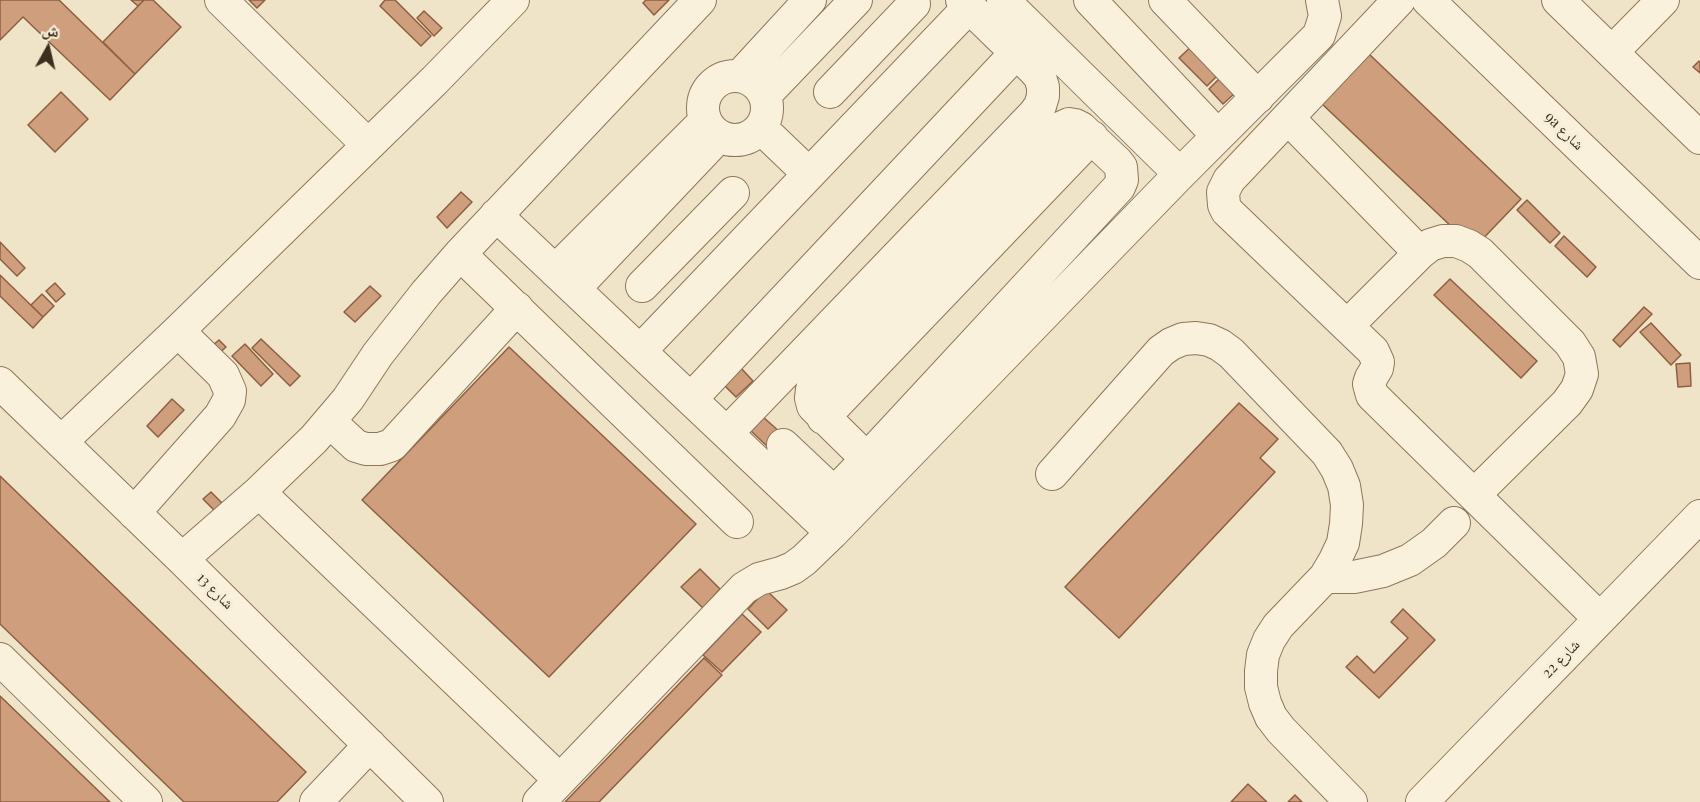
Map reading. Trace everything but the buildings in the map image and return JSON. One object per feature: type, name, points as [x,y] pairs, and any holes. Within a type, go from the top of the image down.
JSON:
[{"type":"street","points":[[221,0],[368,145]]},
{"type":"street","points":[[61,442],[178,331],[513,0]]},
{"type":"street","points":[[182,559],[259,492],[330,422],[378,354],[460,254],[700,0]]},
{"type":"street","points":[[765,95],[856,0]]},
{"type":"street","points":[[1002,0],[1180,174]]},
{"type":"street","points":[[1090,0],[1218,136]]},
{"type":"street","points":[[1165,0],[1258,97]]},
{"type":"street","points":[[826,514],[1180,174],[1319,35],[1325,16],[1322,0]]},
{"type":"street","points":[[1399,0],[1229,180],[1223,192],[1224,205],[1227,211],[1376,356],[1377,368],[1369,384],[1372,395],[1600,619]]},
{"type":"street","points":[[1558,0],[1700,138]]},
{"type":"street","points":[[1612,52],[1663,0]]},
{"type":"street","points":[[740,76],[808,2],[830,27],[863,57]]},
{"type":"street","points":[[830,92],[914,4]]},
{"type":"street","points":[[640,351],[809,174],[965,4],[1034,69],[1040,77],[1043,96],[1034,114],[727,433]]},
{"type":"street","name":"9a شارع","points":[[1446,5],[1700,263]]},
{"type":"street","points":[[691,399],[1016,53]]},
{"type":"street","points":[[729,76],[740,76],[750,80],[759,86],[765,95],[766,117],[761,128],[742,140],[730,140],[712,129],[703,110],[704,98],[709,88],[729,76]]},
{"type":"street","points":[[1288,118],[1420,253]]},
{"type":"street","points":[[761,128],[809,174]]},
{"type":"street","points":[[565,280],[712,129]]},
{"type":"street","points":[[259,492],[550,791],[744,588],[759,579],[793,568],[804,560],[826,514],[867,459],[1119,187],[1122,180],[1121,167],[1092,137],[823,418],[867,459]]},
{"type":"street","points":[[642,286],[733,193]]},
{"type":"street","points":[[640,204],[684,243]]},
{"type":"street","points":[[496,215],[727,433],[826,514]]},
{"type":"street","points":[[1347,326],[1430,245],[1443,241],[1456,241],[1480,253],[1570,344],[1579,357],[1582,374],[1577,389],[1474,495]]},
{"type":"street","points":[[460,254],[737,522]]},
{"type":"street","points":[[330,422],[356,446],[380,449],[392,445],[517,308]]},
{"type":"street","points":[[134,513],[226,409],[229,400],[230,391],[223,375],[178,331]]},
{"type":"street","points":[[1052,474],[1161,351],[1183,339],[1196,338],[1215,342],[1231,353],[1327,453],[1344,486],[1347,505],[1343,543],[1325,577],[1278,626],[1269,640],[1263,655],[1261,687],[1271,717],[1281,730],[1351,802]]},
{"type":"street","name":"شارع 13","points":[[0,383],[182,559],[427,802]]},
{"type":"street","points":[[783,445],[826,514]]},
{"type":"street","name":"شارع 22","points":[[1422,802],[1700,516]]},
{"type":"street","points":[[1325,577],[1354,577],[1383,571],[1410,560],[1434,543],[1454,523]]},
{"type":"street","points":[[0,659],[146,802]]},
{"type":"street","points":[[316,802],[370,746]]}]
